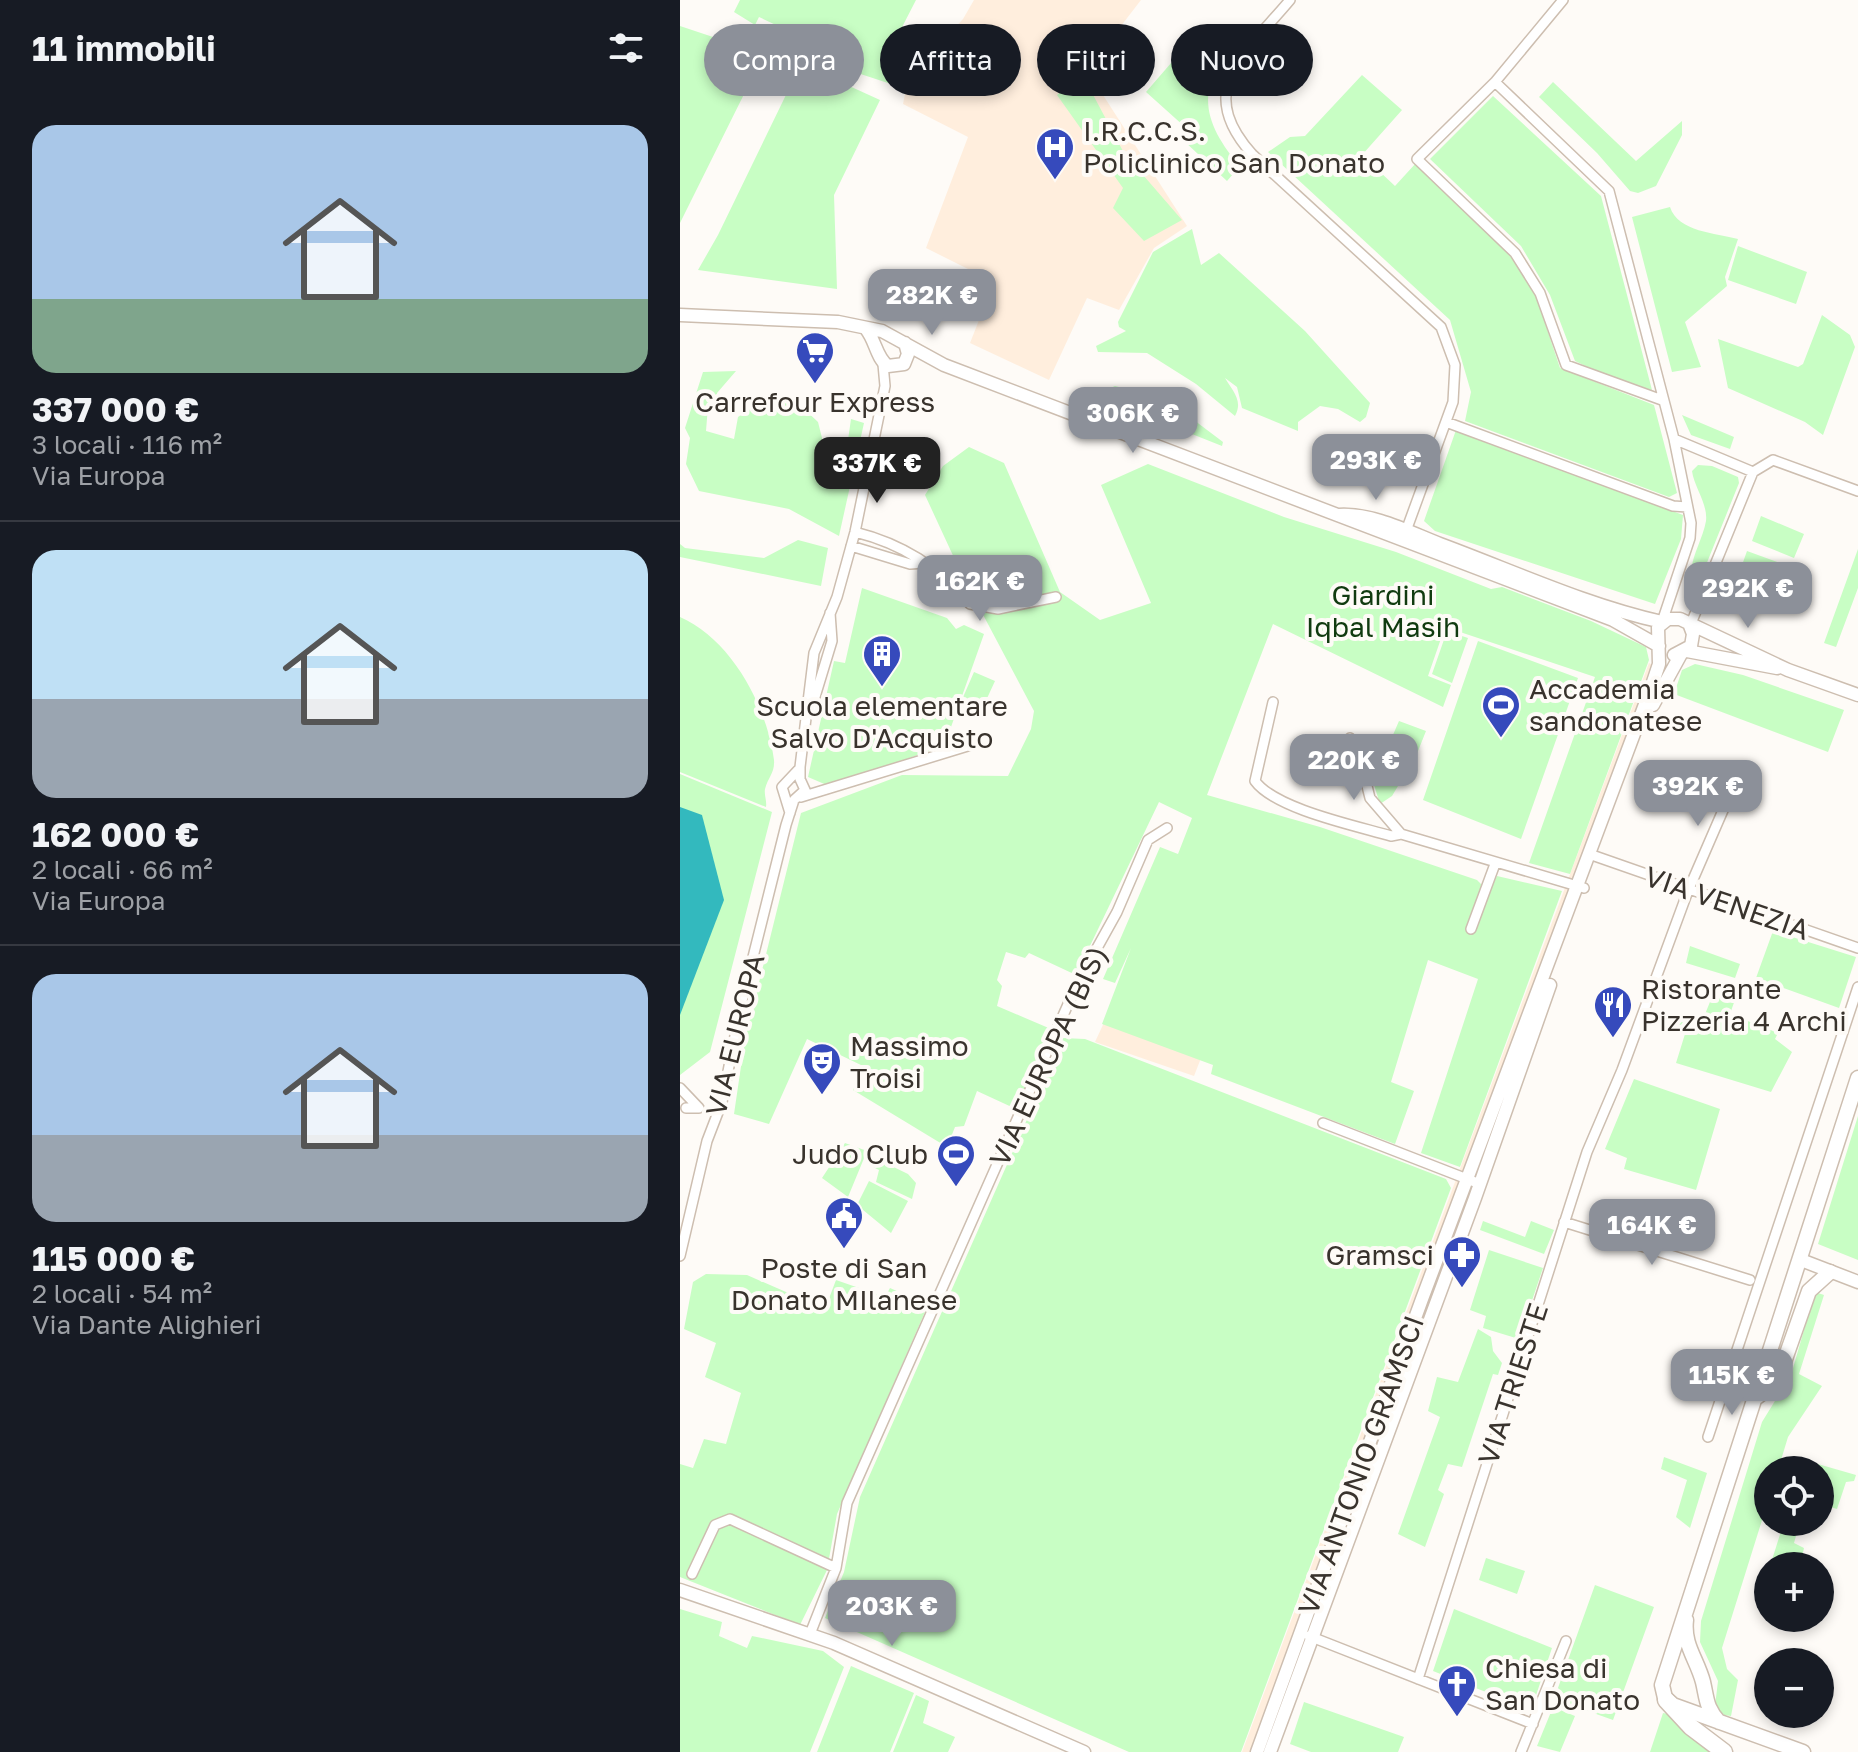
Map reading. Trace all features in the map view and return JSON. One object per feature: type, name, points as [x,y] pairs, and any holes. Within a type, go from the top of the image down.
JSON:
[{"type":"highway","points":[[1671,1703],[1698,1733],[1724,1752]]},
{"type":"main road","points":[[1803,1752],[1671,1703],[1662,1681],[1757,1398],[1858,1078]]},
{"type":"main road","points":[[1757,1398],[1777,1382],[1809,1291],[1830,1272]]},
{"type":"main road","points":[[1686,1616],[1687,1644],[1702,1683],[1705,1703],[1719,1723]]},
{"type":"main road","points":[[1662,1681],[1669,1671],[1681,1666],[1692,1668],[1702,1683]]},
{"type":"main road","points":[[1671,1703],[1694,1704],[1702,1683]]},
{"type":"street","points":[[1290,0],[1229,73],[1224,108],[1232,132],[1279,180],[1441,327],[1455,365],[1453,402],[1406,531]]},
{"type":"street","points":[[1563,0],[1495,82],[1417,159],[1515,253],[1540,293],[1566,365],[1662,400]]},
{"type":"street","points":[[1495,82],[1609,191],[1674,439],[1687,507],[1690,538],[1656,634],[1658,645]]},
{"type":"street","points":[[680,315],[838,322],[882,331],[941,363],[1613,620],[1667,653],[1684,652],[1788,670]]},
{"type":"street","points":[[866,329],[883,364],[941,363]]},
{"type":"street","points":[[879,351],[883,342],[891,338]]},
{"type":"street","points":[[903,363],[905,343]]},
{"type":"street","name":"VIA EUROPA","points":[[885,386],[903,363]]},
{"type":"street","name":"VIA EUROPA","points":[[680,1256],[707,1141],[722,1102],[741,1005],[799,780],[807,725],[832,641],[830,613],[855,532],[885,386],[883,364]]},
{"type":"street","points":[[1446,422],[1673,506],[1687,507]]},
{"type":"street","points":[[1674,439],[1753,472]]},
{"type":"street","points":[[1679,464],[1693,448]]},
{"type":"street","points":[[1684,652],[1693,640],[1690,626],[1753,472],[1773,460],[1858,491]]},
{"type":"street","points":[[1344,518],[1357,515],[1406,531],[1559,589],[1662,622],[1674,618],[1788,670],[1858,695]]},
{"type":"street","points":[[1406,531],[1413,540],[1521,580],[1530,590]]},
{"type":"street","points":[[855,532],[887,540],[926,563],[949,580],[970,604],[998,609],[1056,597]]},
{"type":"street","points":[[851,546],[910,564],[926,563]]},
{"type":"street","name":"VIA ANTONIO GRAMSCI","points":[[1257,1752],[1407,1384],[1474,1182],[1650,691],[1659,664],[1658,645]]},
{"type":"street","name":"VIA ANTONIO GRAMSCI","points":[[1593,855],[1657,694],[1684,652]]},
{"type":"street","points":[[1273,702],[1255,781],[1263,792],[1330,818],[1391,836],[1401,834],[1581,888]]},
{"type":"street","points":[[1350,738],[1359,754],[1370,798],[1401,834]]},
{"type":"street","points":[[1359,754],[1384,741]]},
{"type":"street","points":[[794,798],[820,794],[971,745]]},
{"type":"street","name":"VIA TRIESTE","points":[[1418,1679],[1587,1152],[1632,1045],[1688,891],[1737,778]]},
{"type":"street","points":[[799,780],[820,794]]},
{"type":"street","name":"VIA EUROPA","points":[[794,798],[784,783],[799,780]]},
{"type":"street","name":"VIA EUROPA (BIS)","points":[[810,1634],[836,1568],[847,1503],[1077,984],[1117,912],[1148,840],[1167,828]]},
{"type":"street","name":"VIA VENEZIA","points":[[1593,855],[1688,891],[1858,948]]},
{"type":"street","points":[[1471,929],[1495,864]]},
{"type":"street","points":[[1708,1437],[1858,987]]},
{"type":"street","points":[[680,1088],[699,1108],[686,1108]]},
{"type":"street","points":[[1323,1123],[1474,1182]]},
{"type":"street","name":"VIA ANTONIO GRAMSCI","points":[[1270,1752],[1306,1634],[1393,1378],[1474,1182]]},
{"type":"street","points":[[1564,1222],[1750,1280]]},
{"type":"street","points":[[1801,1260],[1858,1282]]},
{"type":"street","points":[[1801,1260],[1828,1263],[1858,1273]]},
{"type":"street","points":[[1750,1280],[1763,1271]]},
{"type":"street","points":[[1750,1280],[1754,1299]]},
{"type":"street","points":[[1393,1378],[1407,1384]]},
{"type":"street","points":[[1724,1387],[1757,1398]]},
{"type":"street","points":[[692,1574],[715,1525],[730,1519],[836,1568]]},
{"type":"street","points":[[680,1590],[810,1634],[1084,1752]]},
{"type":"street","points":[[1306,1634],[1533,1724]]},
{"type":"street","points":[[1521,1752],[1566,1641]]},
{"type":"shaded area","name":"I.R.C.C.S. Policlinico San Donato","points":[[974,0],[1141,0],[1122,24],[1037,24],[1037,96],[1104,96],[1187,226],[1154,248],[1119,310],[1087,298],[1049,380],[970,343],[994,282],[926,248],[968,137],[903,104],[905,96],[1021,96],[1021,24],[958,24]]},
{"type":"shaded area","points":[[1649,663],[1661,669],[1261,1752],[1242,1752]]},
{"type":"shaded area","points":[[1146,932],[1237,966],[1194,1076],[1095,1042]]},
{"type":"green space","points":[[740,0],[916,0],[904,24],[880,24],[880,80],[864,75],[864,24],[774,24],[759,17],[753,24],[734,12]]},
{"type":"green space","points":[[680,26],[704,34],[704,96],[743,96],[680,223]]},
{"type":"green space","points":[[1171,63],[1171,96],[1208,96],[1214,128],[1240,166],[1227,181],[1184,141],[1185,127],[1150,96],[1155,96],[1155,82]]},
{"type":"green space","points":[[1362,75],[1402,110],[1362,155],[1395,186],[1416,163],[1512,255],[1535,293],[1560,368],[1654,405],[1677,493],[1669,497],[1465,421],[1471,392],[1450,320],[1268,152],[1290,137],[1305,136]]},
{"type":"green space","points":[[1553,82],[1636,161],[1682,121],[1682,135],[1656,186],[1638,193],[1630,191],[1597,153],[1539,97]]},
{"type":"green space","points":[[864,93],[880,100],[834,195],[837,289],[698,270],[785,96],[864,96]]},
{"type":"green space","points":[[1058,96],[1094,96],[1124,153],[1182,220],[1144,241],[1113,208],[1123,188]]},
{"type":"green space","points":[[1493,96],[1601,196],[1652,390],[1615,380],[1575,361],[1550,295],[1521,246],[1430,159]]},
{"type":"green space","points":[[1670,207],[1674,215],[1689,227],[1738,239],[1725,277],[1727,286],[1685,322],[1701,367],[1672,372],[1632,217]]},
{"type":"green space","points":[[1192,229],[1201,265],[1219,253],[1305,331],[1370,403],[1366,417],[1360,422],[1338,409],[1320,406],[1298,422],[1298,431],[1242,408],[1237,387],[1225,378],[1237,400],[1235,416],[1196,384],[1147,353],[1098,352],[1096,346],[1126,331],[1119,327],[1118,322],[1153,252]]},
{"type":"green space","points":[[1738,246],[1807,272],[1796,304],[1728,280]]},
{"type":"green space","points":[[1822,315],[1850,335],[1855,347],[1823,435],[1805,422],[1728,388],[1718,339],[1798,367],[1803,364]]},
{"type":"green space","points":[[736,371],[717,393],[718,401],[708,406],[706,431],[734,439],[738,417],[764,400],[799,404],[818,422],[823,442],[848,440],[851,419],[864,423],[839,536],[789,509],[699,491],[686,464],[690,438],[685,428],[703,372]]},
{"type":"green space","points":[[1115,386],[1166,399],[1223,442],[1222,446],[1094,395]]},
{"type":"green space","points":[[1682,415],[1734,437],[1730,449],[1691,435]]},
{"type":"green space","points":[[1456,430],[1683,515],[1681,539],[1655,604],[1435,531],[1424,521]]},
{"type":"green space","name":"Giardini Iqbal Masih","points":[[969,447],[1004,463],[1060,592],[1100,620],[1151,603],[1101,485],[1148,464],[1284,517],[1396,552],[1491,589],[1502,587],[1591,621],[1646,647],[1649,660],[1570,874],[1529,863],[1595,677],[1445,627],[1428,676],[1451,685],[1443,707],[1273,624],[1207,795],[1320,827],[1477,880],[1489,892],[1497,876],[1562,891],[1460,1167],[1421,1153],[1478,979],[1428,960],[1391,1082],[1414,1091],[1395,1144],[1211,1074],[1213,1065],[1102,1024],[1131,948],[1115,983],[1103,979],[1160,847],[1178,854],[1192,818],[1159,802],[1076,975],[1029,953],[1025,958],[1006,952],[997,980],[1002,986],[997,1006],[1051,1029],[1016,1109],[977,1091],[964,1126],[955,1127],[947,1147],[853,1090],[863,1066],[807,1039],[769,1124],[734,1114],[745,1039],[801,813],[902,775],[1008,776],[1031,729],[1034,711],[962,575],[925,495],[943,466]]},
{"type":"green space","points":[[1698,465],[1712,466],[1738,477],[1739,483],[1702,575],[1691,571],[1706,521],[1705,508],[1692,471]]},
{"type":"green space","points":[[1761,516],[1804,534],[1794,558],[1752,541]]},
{"type":"green space","points":[[798,540],[828,548],[821,586],[680,557],[680,544],[685,548],[764,558]]},
{"type":"green space","points":[[1858,549],[1858,588],[1836,647],[1824,643]]},
{"type":"green space","points":[[1747,551],[1788,566],[1777,597],[1736,582]]},
{"type":"green space","points":[[862,588],[947,618],[956,629],[964,625],[984,634],[951,727],[941,730],[932,750],[829,786],[808,777],[834,661],[845,663]]},
{"type":"green space","points":[[680,617],[715,641],[744,676],[755,697],[764,718],[774,760],[765,789],[766,807],[680,772]]},
{"type":"green space","points":[[1447,631],[1468,638],[1452,683],[1432,674]]},
{"type":"green space","name":"Accademia sandonatese","points":[[1478,641],[1578,678],[1521,839],[1423,800]]},
{"type":"green space","points":[[1695,664],[1743,675],[1844,710],[1828,752],[1674,694],[1682,670]]},
{"type":"green space","points":[[974,672],[995,681],[977,720],[957,711]]},
{"type":"green space","points":[[1399,721],[1426,731],[1404,786],[1382,777],[1398,786],[1392,796],[1380,804],[1366,759],[1383,751],[1376,774]]},
{"type":"green space","points":[[680,774],[772,812],[710,1052],[680,1075]]},
{"type":"green space","points":[[1773,931],[1856,957],[1839,1008],[1756,978]]},
{"type":"green space","points":[[1690,946],[1740,964],[1735,978],[1686,963]]},
{"type":"green space","points":[[1738,991],[1730,1014],[1778,1033],[1775,1039],[1792,1052],[1771,1092],[1676,1063],[1685,1034],[1656,1020],[1659,1012],[1699,1029],[1714,992]]},
{"type":"green space","points":[[1063,1038],[1085,1039],[1446,1179],[1451,1188],[1241,1752],[1129,1752],[825,1618],[844,1572],[860,1497]]},
{"type":"green space","points":[[1634,1079],[1720,1109],[1696,1190],[1624,1169],[1627,1158],[1605,1149]]},
{"type":"green space","points":[[1858,1116],[1858,1260],[1818,1244]]},
{"type":"green space","points":[[845,1143],[867,1151],[848,1197],[822,1178]]},
{"type":"green space","points":[[873,1157],[908,1174],[916,1183],[912,1199],[876,1182],[879,1170],[869,1165]]},
{"type":"green space","points":[[869,1181],[908,1201],[891,1233],[857,1205]]},
{"type":"green space","points":[[1483,1221],[1525,1237],[1531,1221],[1554,1230],[1544,1254],[1480,1230]]},
{"type":"green space","points":[[1489,1250],[1543,1268],[1519,1339],[1483,1328],[1486,1316],[1470,1310]]},
{"type":"green space","points":[[706,1274],[747,1275],[825,1309],[836,1280],[885,1297],[890,1288],[928,1305],[837,1514],[827,1570],[800,1625],[680,1577],[680,1464],[693,1468],[704,1439],[726,1444],[741,1393],[705,1377],[716,1343],[684,1329],[693,1282]]},
{"type":"green space","points":[[1815,1292],[1824,1295],[1799,1374],[1822,1386],[1788,1437],[1782,1456],[1754,1456],[1754,1536],[1757,1536],[1722,1648],[1727,1669],[1738,1680],[1731,1716],[1724,1715],[1715,1706],[1718,1681],[1700,1642],[1701,1621],[1762,1422],[1791,1375]]},
{"type":"green space","points":[[1478,1329],[1491,1337],[1493,1351],[1502,1363],[1498,1375],[1493,1374],[1462,1467],[1448,1464],[1438,1490],[1444,1494],[1425,1547],[1398,1534],[1440,1417],[1428,1411],[1437,1377],[1458,1382]]},
{"type":"green space","points":[[1664,1457],[1707,1473],[1690,1528],[1676,1517],[1687,1480],[1661,1469]]},
{"type":"green space","points":[[1834,1469],[1856,1475],[1854,1481],[1846,1482],[1837,1509],[1834,1508]]},
{"type":"green space","points":[[1780,1536],[1796,1536],[1794,1543],[1804,1548],[1803,1552],[1774,1552]]},
{"type":"green space","points":[[1486,1558],[1525,1571],[1517,1594],[1479,1580]]},
{"type":"green space","points":[[1595,1585],[1654,1607],[1613,1720],[1554,1699]]},
{"type":"green space","points":[[680,1609],[722,1622],[719,1636],[747,1648],[752,1636],[823,1651],[844,1667],[810,1752],[680,1752]]},
{"type":"green space","points":[[1454,1609],[1552,1648],[1531,1710],[1433,1671]]},
{"type":"green space","points":[[851,1666],[914,1693],[890,1752],[817,1752]]},
{"type":"green space","points":[[916,1695],[929,1701],[923,1723],[955,1737],[948,1752],[893,1752]]},
{"type":"green space","points":[[1304,1702],[1404,1737],[1398,1752],[1311,1752],[1290,1744]]},
{"type":"green space","points":[[1553,1707],[1575,1716],[1560,1752],[1537,1746]]},
{"type":"green space","points":[[1663,1713],[1668,1714],[1709,1752],[1650,1752]]},
{"type":"water","points":[[680,807],[702,815],[724,900],[680,1015]]},
{"type":"place","name":"I.R.C.C.S. Policlinico San Donato","points":[[1055,181]]},
{"type":"place","name":"Carrefour Express","points":[[815,385]]},
{"type":"place","name":"Scuola elementare Salvo D'Acquisto","points":[[882,688]]},
{"type":"place","name":"Accademia sandonatese","points":[[1501,739]]},
{"type":"place","name":"Ristorante Pizzeria 4 Archi","points":[[1613,1039]]},
{"type":"place","name":"Massimo Troisi","points":[[822,1096]]},
{"type":"place","name":"Judo Club","points":[[956,1188]]},
{"type":"place","name":"Poste di San Donato MIlanese","points":[[844,1250]]},
{"type":"place","name":"Gramsci","points":[[1462,1289]]},
{"type":"place","name":"Chiesa di San Donato","points":[[1457,1718]]}]
